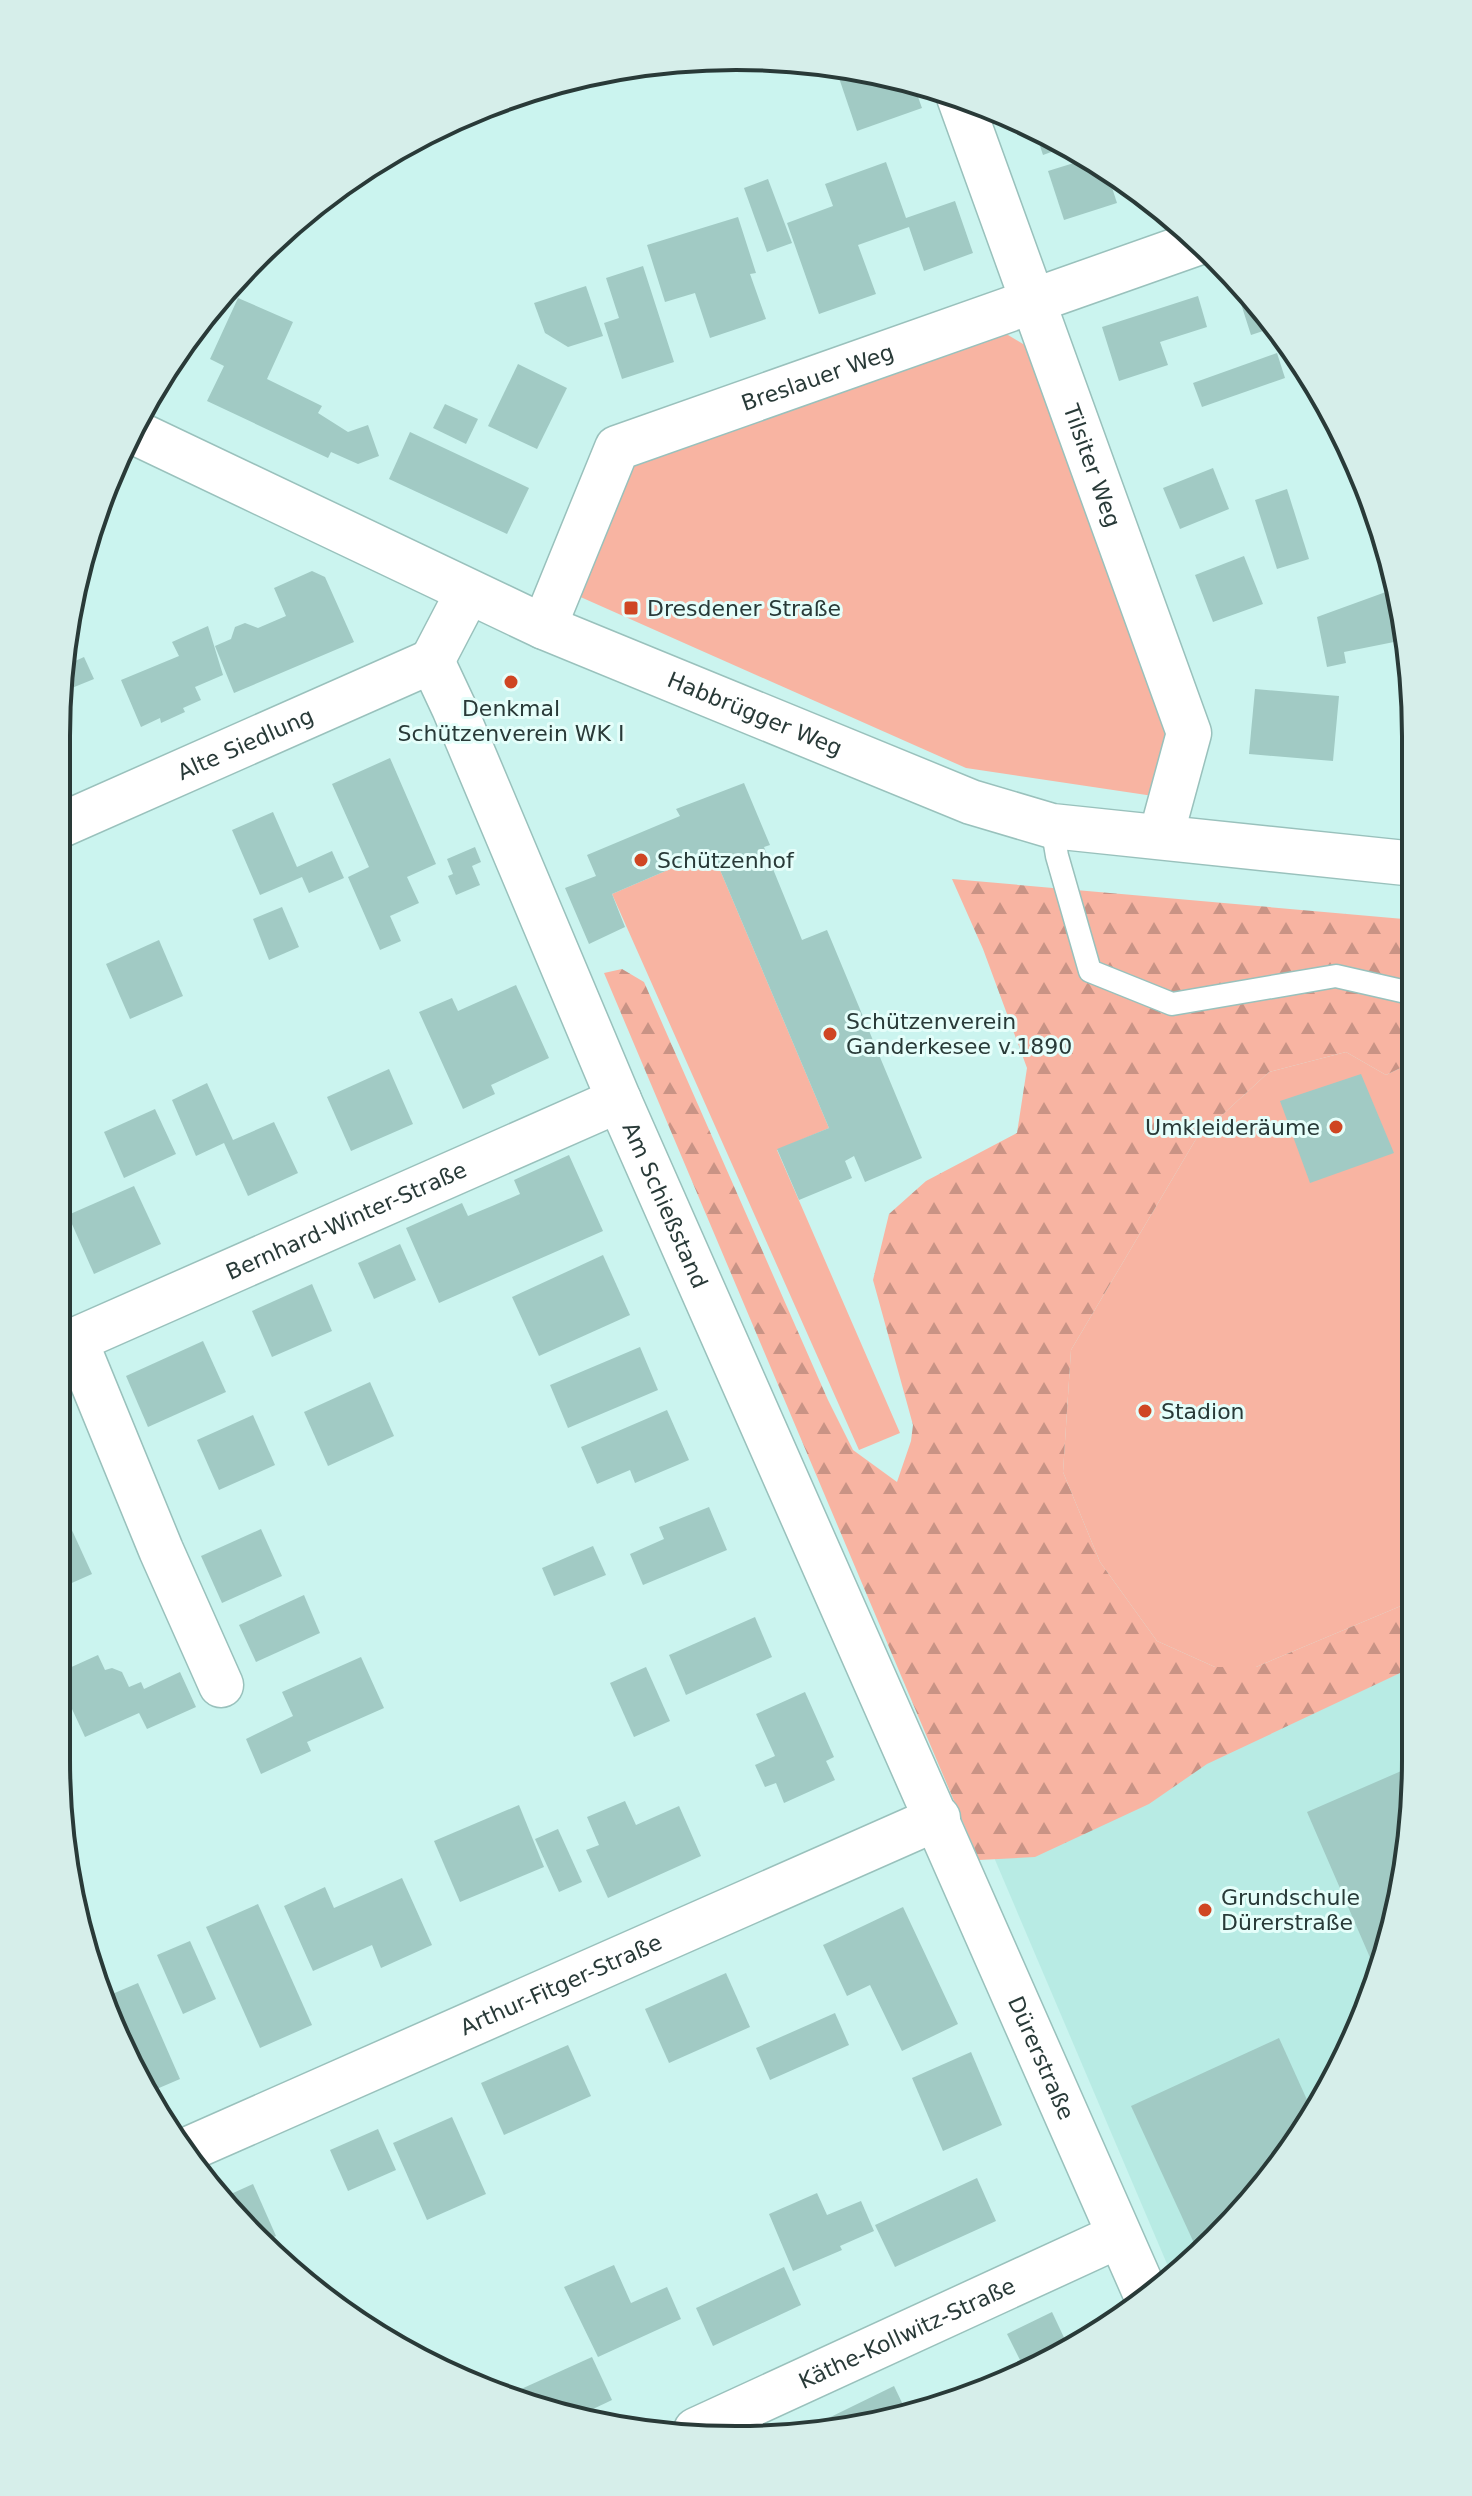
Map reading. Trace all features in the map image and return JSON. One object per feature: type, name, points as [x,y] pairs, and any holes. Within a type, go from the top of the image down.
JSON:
[{"type":"street","name":"Tilsiter Weg","points":[[964,110],[1189,733],[1161,836]]},
{"type":"street","name":"Breslauer Weg","points":[[544,627],[617,448],[1187,247]]},
{"type":"street","name":"Habbrügger Weg","points":[[142,436],[544,627],[971,802],[1052,826],[1402,863]]},
{"type":"street","points":[[432,661],[468,592]]},
{"type":"street","name":"Alte Siedlung","points":[[70,821],[432,661]]},
{"type":"street","name":"Am Schießstand","points":[[432,661],[619,1100],[938,1818]]},
{"type":"street","name":"Bernhard-Winter-Straße","points":[[70,1342],[619,1100]]},
{"type":"street","name":"Bernhard-Winter-Straße","points":[[70,1353],[221,1685]]},
{"type":"street","name":"Arthur-Fitger-Straße","points":[[194,2146],[938,1818]]},
{"type":"street","name":"Dürerstraße","points":[[938,1818],[1142,2287]]},
{"type":"street","name":"Käthe-Kollwitz-Straße","points":[[718,2426],[1118,2236]]},
{"type":"lane","points":[[1052,826],[1057,856],[1090,971],[1172,1004],[1336,976],[1402,991]]},
{"type":"shaded area","name":"Grundschule Dürerstraße","points":[[1402,1672],[1401,1804],[1396,1847],[1379,1932],[1351,2015],[1313,2093],[1290,2130],[1237,2199],[1168,2266],[987,1841]]},
{"type":"green space","points":[[1003,332],[1028,347],[1179,731],[1160,797],[966,768],[576,595],[632,466]]},
{"type":"green space","points":[[712,851],[829,1128],[777,1150],[900,1433],[859,1450],[612,894]]},
{"type":"green space","points":[[952,879],[1402,919],[1402,1067],[1386,1075],[1346,1052],[1269,1072],[1196,1139],[1071,1350],[1063,1472],[1100,1562],[1157,1641],[1215,1667],[1256,1667],[1402,1605],[1402,1672],[1207,1764],[1149,1804],[1035,1857],[979,1860],[604,973],[622,969],[644,982],[828,1400],[853,1450],[897,1482],[913,1425],[873,1280],[889,1214],[926,1181],[1017,1133],[1027,1068],[983,949]]},
{"type":"green space","name":"Stadion","points":[[1346,1052],[1386,1075],[1402,1067],[1402,1605],[1256,1667],[1215,1667],[1157,1641],[1100,1562],[1063,1472],[1071,1350],[1196,1139],[1269,1072]]},
{"type":"building","points":[[839,79],[918,96],[922,108],[857,131]]},
{"type":"building","points":[[1039,143],[1054,151],[1043,155]]},
{"type":"building","points":[[886,162],[906,218],[955,201],[973,253],[924,271],[909,227],[858,245],[876,294],[819,314],[787,223],[833,206],[825,184]]},
{"type":"building","points":[[1075,163],[1112,186],[1117,203],[1064,220],[1048,171]]},
{"type":"building","points":[[768,179],[792,243],[767,252],[744,188]]},
{"type":"building","points":[[738,217],[756,273],[750,274],[766,319],[710,338],[695,293],[665,302],[647,245]]},
{"type":"building","points":[[643,266],[674,362],[622,379],[604,323],[619,318],[606,278]]},
{"type":"building","points":[[586,286],[603,336],[568,347],[545,333],[534,303]]},
{"type":"building","points":[[1198,296],[1207,327],[1160,342],[1168,365],[1119,381],[1102,327]]},
{"type":"building","points":[[238,298],[293,322],[267,379],[322,406],[318,413],[348,432],[368,425],[379,456],[358,464],[331,452],[328,458],[207,401],[224,366],[210,359]]},
{"type":"building","points":[[1240,301],[1264,331],[1251,335]]},
{"type":"building","points":[[1277,353],[1285,378],[1202,407],[1193,383]]},
{"type":"building","points":[[518,364],[567,388],[537,449],[488,426]]},
{"type":"building","points":[[445,404],[478,419],[466,444],[433,428]]},
{"type":"building","points":[[410,432],[529,488],[507,534],[389,479]]},
{"type":"building","points":[[1213,468],[1229,509],[1180,529],[1163,488]]},
{"type":"building","points":[[1287,489],[1309,559],[1277,569],[1255,500]]},
{"type":"building","points":[[1244,556],[1263,604],[1213,622],[1195,575]]},
{"type":"building","points":[[312,571],[325,577],[354,642],[234,693],[215,646],[231,639],[235,627],[245,623],[258,628],[286,616],[274,588]]},
{"type":"building","points":[[1386,592],[1395,642],[1344,652],[1346,663],[1327,667],[1317,617]]},
{"type":"building","points":[[208,626],[223,675],[195,687],[201,700],[183,708],[185,712],[161,723],[160,718],[141,727],[121,680],[179,656],[172,642]]},
{"type":"building","points":[[84,657],[94,679],[71,688],[75,661]]},
{"type":"building","points":[[1255,689],[1339,696],[1333,761],[1249,754]]},
{"type":"building","points":[[390,758],[436,864],[407,877],[419,903],[390,916],[401,941],[380,950],[348,877],[369,867],[332,784]]},
{"type":"building","name":"Schützenverein Ganderkesee v.1890","points":[[744,783],[770,845],[764,847],[802,940],[827,930],[922,1158],[865,1182],[854,1156],[845,1161],[852,1178],[799,1200],[777,1149],[829,1128],[712,851],[612,894],[625,927],[589,944],[565,888],[596,876],[587,855],[680,816],[676,809]]},
{"type":"building","points":[[273,812],[297,867],[332,851],[344,878],[309,893],[302,877],[260,895],[232,830]]},
{"type":"building","points":[[475,847],[481,862],[472,866],[480,885],[456,895],[448,876],[453,874],[447,859]]},
{"type":"building","points":[[282,907],[299,947],[269,960],[253,919]]},
{"type":"building","points":[[159,940],[183,996],[130,1019],[106,964]]},
{"type":"building","points":[[516,985],[549,1058],[491,1085],[495,1094],[463,1109],[419,1012],[452,998],[458,1011]]},
{"type":"building","points":[[389,1069],[413,1124],[351,1151],[327,1097]]},
{"type":"building","name":"Umkleideräume","points":[[1361,1074],[1394,1153],[1310,1183],[1280,1101]]},
{"type":"building","points":[[207,1083],[233,1140],[274,1122],[298,1173],[248,1196],[224,1143],[196,1156],[172,1100]]},
{"type":"building","points":[[155,1109],[176,1154],[124,1178],[104,1132]]},
{"type":"building","points":[[569,1155],[603,1231],[439,1303],[406,1228],[462,1203],[468,1216],[520,1194],[514,1180]]},
{"type":"building","points":[[134,1186],[161,1244],[94,1274],[70,1214]]},
{"type":"building","points":[[400,1244],[416,1280],[374,1299],[358,1263]]},
{"type":"building","points":[[603,1255],[630,1315],[539,1356],[512,1297]]},
{"type":"building","points":[[312,1284],[332,1331],[272,1357],[252,1311]]},
{"type":"building","points":[[203,1341],[226,1392],[148,1427],[126,1376]]},
{"type":"building","points":[[640,1347],[658,1390],[568,1428],[550,1385]]},
{"type":"building","points":[[370,1382],[394,1436],[328,1466],[304,1412]]},
{"type":"building","points":[[667,1410],[689,1460],[635,1483],[630,1470],[597,1484],[581,1447]]},
{"type":"building","points":[[253,1415],[275,1465],[219,1490],[197,1440]]},
{"type":"building","points":[[709,1507],[727,1550],[643,1585],[630,1554],[664,1539],[659,1527]]},
{"type":"building","points":[[70,1526],[92,1574],[70,1584]]},
{"type":"building","points":[[261,1529],[282,1576],[222,1603],[201,1556]]},
{"type":"building","points":[[593,1546],[606,1575],[554,1596],[542,1568]]},
{"type":"building","points":[[304,1595],[320,1633],[256,1662],[239,1625]]},
{"type":"building","points":[[755,1617],[772,1657],[686,1695],[669,1655]]},
{"type":"building","points":[[98,1655],[105,1670],[112,1668],[122,1672],[129,1687],[141,1682],[144,1689],[180,1672],[196,1707],[147,1729],[139,1713],[85,1737],[70,1708],[70,1668]]},
{"type":"building","points":[[361,1657],[384,1708],[307,1742],[311,1751],[261,1774],[246,1739],[293,1716],[282,1692]]},
{"type":"building","points":[[646,1667],[670,1721],[634,1737],[610,1683]]},
{"type":"building","points":[[805,1692],[834,1757],[826,1761],[835,1780],[784,1803],[776,1783],[765,1787],[755,1765],[775,1756],[756,1714]]},
{"type":"building","points":[[1402,1771],[1396,1847],[1389,1890],[1371,1960],[1307,1812]]},
{"type":"building","points":[[625,1801],[636,1825],[679,1806],[701,1856],[608,1898],[586,1850],[599,1845],[587,1817]]},
{"type":"building","points":[[519,1805],[544,1867],[460,1902],[434,1841]]},
{"type":"building","points":[[558,1829],[582,1882],[559,1892],[535,1839]]},
{"type":"building","points":[[402,1878],[432,1945],[381,1968],[372,1945],[313,1971],[284,1906],[325,1887],[334,1908]]},
{"type":"building","points":[[258,1904],[312,2025],[260,2048],[206,1927]]},
{"type":"building","points":[[903,1907],[958,2024],[902,2051],[870,1985],[847,1996],[823,1945]]},
{"type":"building","points":[[190,1941],[216,1999],[183,2014],[157,1955]]},
{"type":"building","points":[[726,1973],[750,2027],[669,2063],[645,2009]]},
{"type":"building","points":[[138,1983],[180,2079],[157,2089],[113,1994]]},
{"type":"building","points":[[835,2013],[849,2045],[770,2080],[756,2048]]},
{"type":"building","points":[[1279,2038],[1308,2101],[1237,2199],[1194,2243],[1131,2106]]},
{"type":"building","points":[[568,2045],[591,2096],[504,2135],[481,2083]]},
{"type":"building","points":[[971,2052],[1002,2125],[943,2151],[912,2078]]},
{"type":"building","points":[[452,2117],[486,2194],[427,2220],[393,2143]]},
{"type":"building","points":[[378,2129],[396,2170],[348,2191],[330,2150]]},
{"type":"building","points":[[977,2178],[996,2221],[895,2267],[875,2225]]},
{"type":"building","points":[[253,2184],[276,2236],[272,2238],[231,2194]]},
{"type":"building","points":[[817,2193],[827,2215],[861,2201],[874,2231],[840,2246],[842,2250],[793,2271],[769,2214]]},
{"type":"building","points":[[614,2265],[631,2303],[667,2287],[681,2319],[598,2357],[564,2287]]},
{"type":"building","points":[[784,2267],[801,2305],[713,2346],[696,2308]]},
{"type":"building","points":[[1052,2312],[1065,2339],[1021,2362],[1007,2334]]},
{"type":"building","points":[[592,2357],[612,2400],[592,2410],[519,2390]]},
{"type":"building","points":[[894,2386],[903,2404],[866,2413],[825,2420]]},
{"type":"place","name":"Dresdener Straße","points":[[631,608]]},
{"type":"place","name":"Denkmal Schützenverein WK I","points":[[511,682]]},
{"type":"place","name":"Schützenhof","points":[[641,860]]},
{"type":"place","name":"Schützenverein Ganderkesee v.1890","points":[[830,1034]]},
{"type":"place","name":"Umkleideräume","points":[[1336,1127]]},
{"type":"place","name":"Stadion","points":[[1145,1411]]},
{"type":"place","name":"Grundschule Dürerstraße","points":[[1205,1910]]}]
